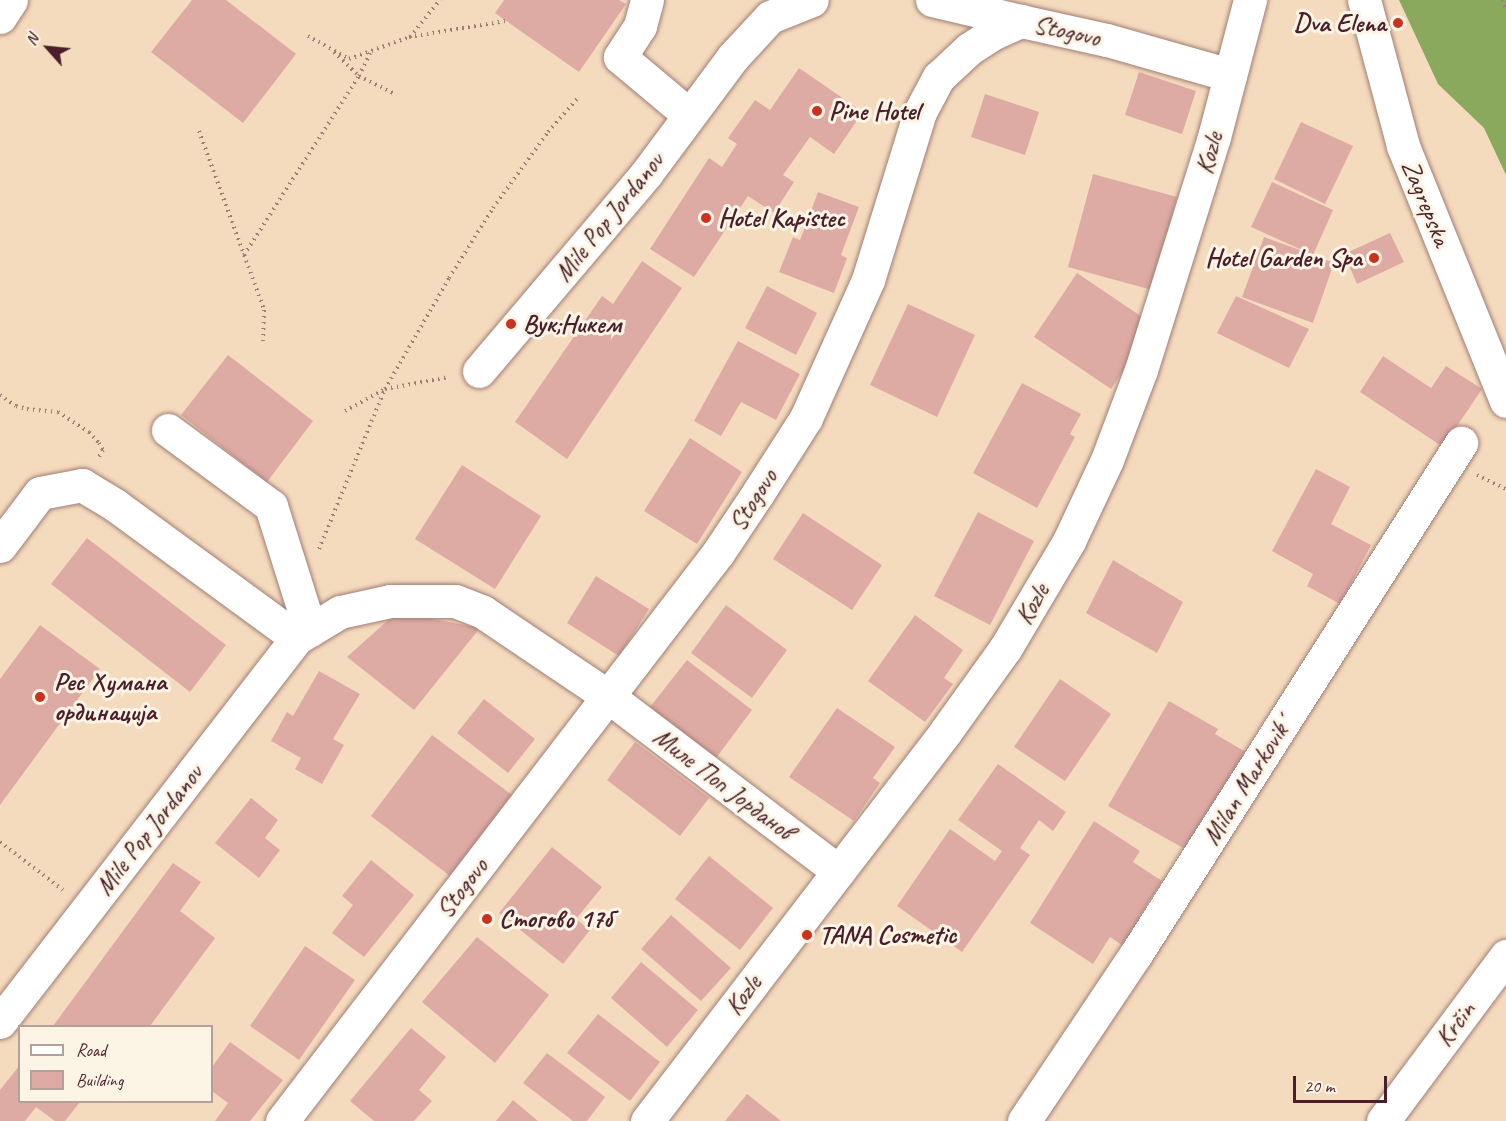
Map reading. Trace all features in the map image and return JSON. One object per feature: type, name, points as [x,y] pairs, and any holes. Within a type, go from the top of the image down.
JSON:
[{"type":"street","points":[[0,17],[11,0]]},
{"type":"street","points":[[646,0],[640,26],[620,57],[689,116]]},
{"type":"street","name":"Mile Pop Jordanov","points":[[479,371],[646,174],[733,57],[770,17],[812,0]]},
{"type":"street","points":[[932,0],[1021,21]]},
{"type":"street","name":"Kozle","points":[[647,1121],[946,732],[1005,649],[1068,541],[1107,460],[1141,370],[1211,147],[1250,0]]},
{"type":"street","name":"Zagrepska","points":[[1364,0],[1403,146],[1506,401]]},
{"type":"street","name":"Stogovo","points":[[282,1121],[718,554],[806,418],[868,280],[920,112],[939,77],[969,49],[994,33],[1021,21],[1107,40],[1230,75]]},
{"type":"street","points":[[168,430],[271,506],[299,597],[303,634]]},
{"type":"street","name":"Milan Markoviḱ","points":[[1024,1121],[1136,954],[1461,443]]},
{"type":"street","points":[[0,546],[40,493],[82,484],[303,634]]},
{"type":"street","name":"Mile Pop Jordanov","points":[[0,1022],[303,634],[340,612],[390,601],[455,601],[483,612],[609,697]]},
{"type":"street","name":"Миле Поп Јорданов","points":[[609,697],[838,871]]},
{"type":"street","name":"Krčin","points":[[1383,1121],[1506,957]]},
{"type":"path","points":[[409,37],[440,0]]},
{"type":"path","points":[[1502,0],[1506,8]]},
{"type":"path","points":[[308,36],[349,58],[409,37],[506,21]]},
{"type":"path","points":[[329,47],[358,76],[397,95]]},
{"type":"path","points":[[244,255],[358,76],[371,51]]},
{"type":"path","points":[[299,597],[385,389],[448,278],[494,208],[548,132],[578,99]]},
{"type":"path","points":[[199,131],[264,310],[262,341]]},
{"type":"path","points":[[345,411],[385,389],[479,371]]},
{"type":"path","points":[[0,395],[16,406],[58,412],[89,432],[99,442],[102,450],[82,484]]},
{"type":"path","points":[[0,842],[88,909]]},
{"type":"green space","points":[[1399,0],[1506,0],[1506,175],[1484,128],[1438,84]]},
{"type":"building","points":[[192,0],[226,0],[296,54],[243,123],[151,52]]},
{"type":"building","points":[[504,0],[619,0],[626,4],[579,72],[495,13]]},
{"type":"building","points":[[799,68],[863,112],[834,154],[810,137],[783,175],[794,182],[774,213],[748,196],[694,277],[650,249],[709,158],[722,167],[737,144],[728,138],[755,100],[770,110]]},
{"type":"building","points":[[1139,72],[1196,91],[1182,134],[1125,115]]},
{"type":"building","points":[[985,94],[1039,112],[1025,155],[971,137]]},
{"type":"building","points":[[1301,122],[1353,146],[1325,204],[1274,179]]},
{"type":"building","points":[[1093,174],[1177,197],[1152,290],[1068,267]]},
{"type":"building","points":[[1272,182],[1333,210],[1313,255],[1334,263],[1313,323],[1242,297],[1264,237],[1311,254],[1251,227]]},
{"type":"building","points":[[818,192],[859,207],[841,255],[847,258],[834,293],[779,272],[793,237],[800,240]]},
{"type":"building","name":"Hotel Garden Spa","points":[[1390,233],[1404,262],[1357,284],[1344,254]]},
{"type":"building","points":[[642,261],[682,288],[567,459],[515,422],[602,296],[613,304]]},
{"type":"building","points":[[1077,273],[1154,325],[1111,389],[1034,337]]},
{"type":"building","points":[[767,286],[817,313],[796,355],[745,328]]},
{"type":"building","points":[[1236,296],[1309,329],[1289,368],[1217,333]]},
{"type":"building","points":[[908,304],[975,335],[937,417],[870,385]]},
{"type":"building","points":[[738,341],[800,374],[776,420],[741,402],[721,436],[694,421]]},
{"type":"building","points":[[228,355],[313,421],[267,482],[181,415]]},
{"type":"building","points":[[1383,356],[1431,388],[1446,366],[1482,389],[1443,447],[1360,392]]},
{"type":"building","points":[[1022,383],[1081,414],[1070,434],[1075,437],[1037,508],[973,473]]},
{"type":"building","points":[[690,438],[742,472],[697,544],[644,511]]},
{"type":"building","points":[[462,465],[541,516],[495,589],[415,539]]},
{"type":"building","points":[[1316,469],[1350,487],[1331,524],[1371,545],[1340,604],[1307,586],[1313,574],[1272,551]]},
{"type":"building","points":[[978,512],[1034,541],[990,625],[934,596]]},
{"type":"building","points":[[803,513],[882,565],[852,610],[773,559]]},
{"type":"building","points":[[87,538],[226,645],[190,692],[51,584]]},
{"type":"building","points":[[1113,560],[1183,602],[1157,653],[1086,613]]},
{"type":"building","points":[[596,576],[649,609],[619,656],[567,623]]},
{"type":"building","points":[[726,605],[787,650],[752,698],[691,653]]},
{"type":"building","points":[[397,612],[480,628],[414,710],[347,657]]},
{"type":"building","points":[[915,615],[963,650],[944,678],[953,684],[925,722],[868,681]]},
{"type":"building","name":"Рес Хумана ординација","points":[[40,625],[100,669],[0,805],[0,679]]},
{"type":"building","points":[[687,660],[752,710],[716,758],[650,707]]},
{"type":"building","points":[[319,671],[360,694],[333,739],[344,745],[322,784],[295,769],[301,758],[271,741],[287,712],[293,716]]},
{"type":"building","points":[[1060,679],[1111,714],[1065,781],[1014,747]]},
{"type":"building","points":[[484,699],[535,739],[508,773],[457,733]]},
{"type":"building","points":[[1169,701],[1218,729],[1215,734],[1251,755],[1194,854],[1108,806]]},
{"type":"building","points":[[837,708],[895,747],[873,778],[880,783],[854,821],[789,777]]},
{"type":"building","points":[[432,735],[512,795],[450,876],[371,816]]},
{"type":"building","points":[[635,742],[709,798],[680,836],[607,780]]},
{"type":"building","points":[[998,764],[1066,812],[1053,831],[1039,820],[1020,848],[1030,855],[962,952],[897,906],[950,829],[995,861],[1002,851],[958,820]]},
{"type":"building","points":[[251,798],[278,820],[265,838],[280,850],[259,878],[215,843]]},
{"type":"building","points":[[1094,821],[1140,851],[1133,862],[1162,881],[1139,917],[1149,923],[1131,951],[1110,937],[1093,964],[1030,923]]},
{"type":"building","points":[[552,847],[602,887],[576,919],[590,930],[563,964],[499,913]]},
{"type":"building","points":[[709,856],[773,908],[740,950],[675,899]]},
{"type":"building","points":[[371,860],[414,895],[364,957],[332,933],[353,905],[342,896]]},
{"type":"building","points":[[173,863],[201,882],[180,911],[215,938],[151,1025],[54,1025]]},
{"type":"building","points":[[671,915],[731,968],[701,1001],[641,949]]},
{"type":"building","points":[[477,937],[549,995],[495,1063],[422,1002]]},
{"type":"building","points":[[305,946],[355,980],[299,1060],[250,1026]]},
{"type":"building","points":[[641,962],[698,1010],[667,1047],[611,998]]},
{"type":"building","points":[[598,1014],[660,1062],[630,1101],[567,1053]]},
{"type":"building","points":[[411,1028],[446,1057],[419,1090],[432,1101],[414,1121],[374,1121],[350,1101]]},
{"type":"building","points":[[230,1042],[283,1080],[250,1121],[215,1121],[228,1103],[213,1092],[213,1066]]},
{"type":"building","points":[[547,1053],[605,1097],[587,1121],[573,1121],[523,1083]]},
{"type":"building","points":[[18,1068],[18,1103],[79,1103],[65,1121],[55,1121],[36,1107],[25,1121],[0,1121],[0,1090]]},
{"type":"building","points":[[747,1094],[781,1121],[725,1121]]},
{"type":"building","points":[[513,1100],[538,1121],[496,1121]]},
{"type":"place","name":"Dva Elena","points":[[1398,23]]},
{"type":"place","name":"Pine Hotel","points":[[817,111]]},
{"type":"place","name":"Hotel Kapistec","points":[[706,218]]},
{"type":"place","name":"Hotel Garden Spa","points":[[1374,258]]},
{"type":"place","name":"Вук;Никем","points":[[511,324]]},
{"type":"place","name":"Рес Хумана ординација","points":[[40,697]]},
{"type":"place","name":"Стогово 17б","points":[[487,919]]},
{"type":"place","name":"TANA Cosmetic","points":[[807,935]]}]
